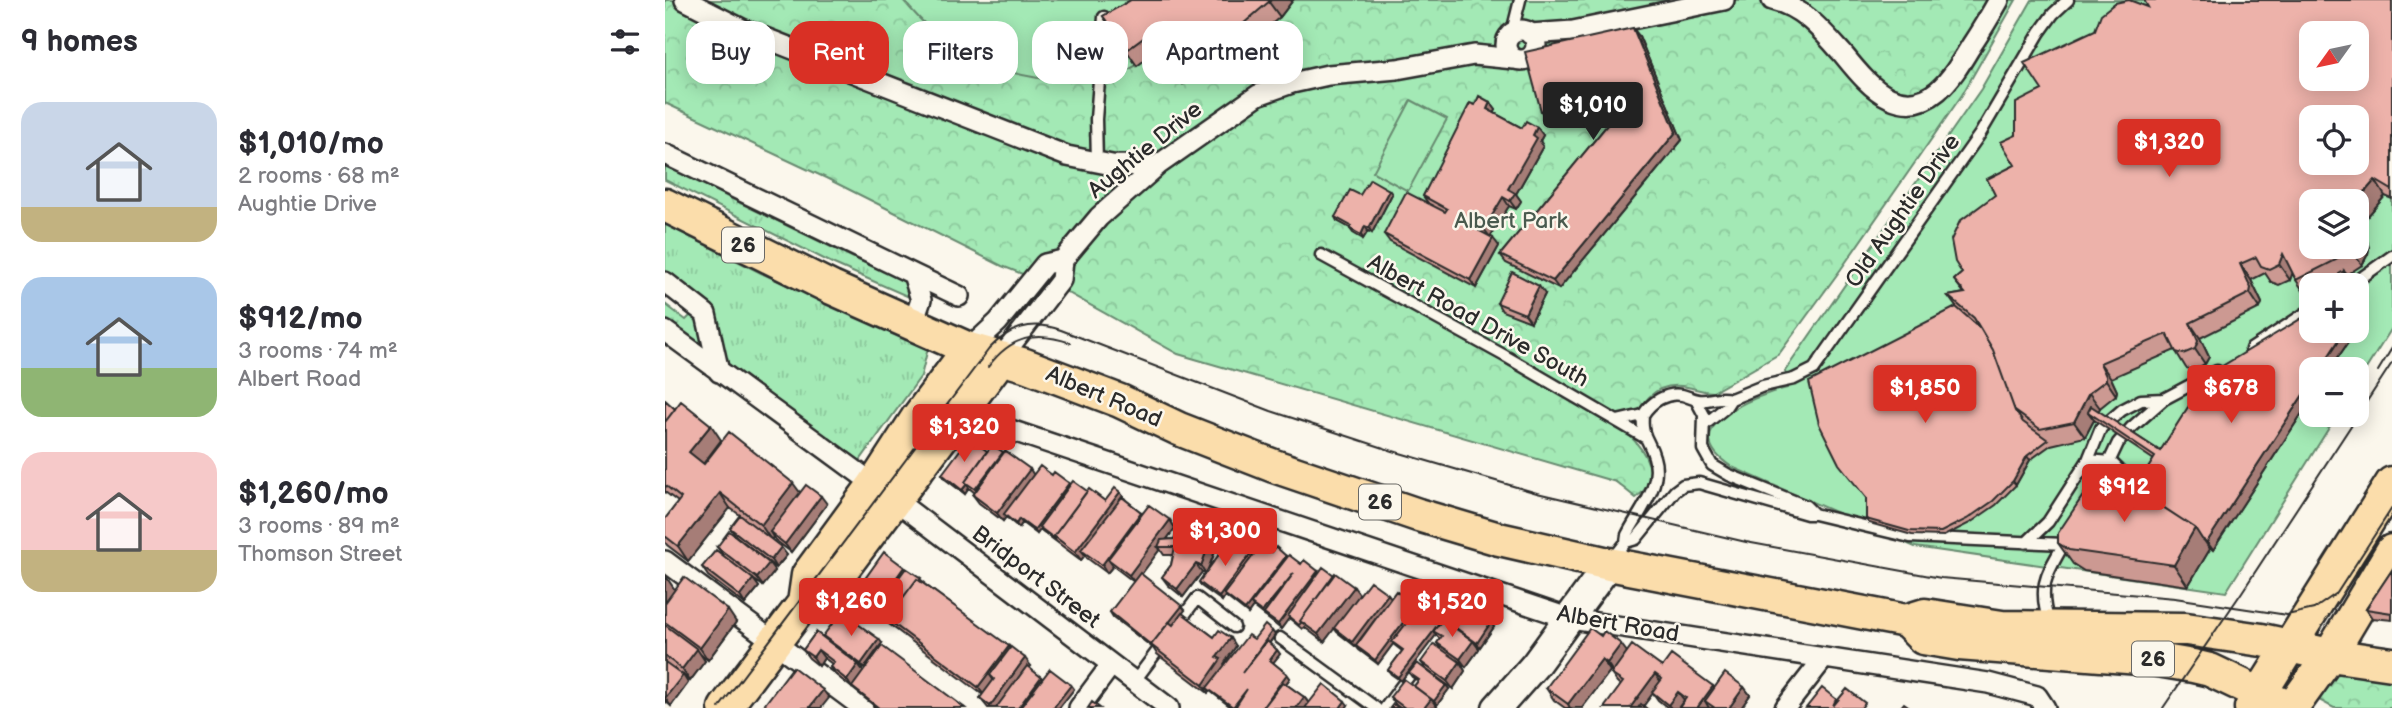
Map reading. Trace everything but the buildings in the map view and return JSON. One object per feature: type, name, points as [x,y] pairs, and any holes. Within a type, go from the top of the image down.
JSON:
[{"type":"main road","name":"Albert Road","points":[[665,205],[832,288],[969,349],[1025,365],[1120,401],[1179,429],[1274,466],[1418,515],[1499,539],[1617,553],[1906,621],[1924,615],[2002,627],[2186,629],[2330,655]]},
{"type":"main road","points":[[725,708],[804,603],[827,590],[884,493],[918,417],[969,349]]},
{"type":"main road","points":[[884,493],[960,413],[1001,358]]},
{"type":"main road","points":[[2255,700],[2392,483]]},
{"type":"main road","points":[[2291,708],[2330,655],[2392,551]]},
{"type":"main road","name":"Albert Road","points":[[1906,621],[1923,638],[1970,645],[2152,659],[2193,666],[2210,670],[2255,700],[2291,708]]},
{"type":"main road","name":"26","points":[[2330,655],[2392,664]]},
{"type":"street","points":[[685,0],[742,29],[1053,151],[1097,163],[1156,166]]},
{"type":"street","name":"Aughtie Drive","points":[[1474,55],[1519,34],[1573,31],[1724,0]]},
{"type":"street","points":[[1772,0],[1791,5],[1811,20],[1870,84],[1893,99],[1905,101],[1927,98],[1951,81],[1999,0]]},
{"type":"street","name":"Aughtie Drive","points":[[1001,358],[1061,280],[1063,260],[1100,217],[1156,166],[1253,99],[1292,83],[1328,75],[1397,69],[1474,55],[1523,57],[1573,31]]},
{"type":"street","points":[[1519,34],[1535,43],[1523,57],[1506,50],[1519,34]]},
{"type":"street","points":[[665,155],[959,296]]},
{"type":"street","name":"Aughtie Drive","points":[[969,349],[998,322],[1045,264],[1063,260]]},
{"type":"street","points":[[913,274],[921,300],[913,323]]},
{"type":"street","points":[[665,282],[706,314],[719,372]]},
{"type":"street","points":[[665,331],[884,493]]},
{"type":"street","name":"Albert Road","points":[[960,413],[1571,619],[1989,683],[2037,696],[2045,708]]},
{"type":"street","name":"Bridport Street","points":[[884,493],[1168,708]]},
{"type":"street","points":[[1497,708],[1571,619],[1617,553]]},
{"type":"street","points":[[665,561],[776,641],[852,705]]},
{"type":"street","points":[[1785,708],[1824,657]]},
{"type":"street","points":[[1079,708],[1111,665]]},
{"type":"lane","points":[[1519,34],[1521,0]]},
{"type":"lane","name":"Old Aughtie Drive","points":[[1705,425],[1725,408],[1731,399],[1763,386],[1794,379],[1814,369],[1980,134],[2040,32],[2068,0]]},
{"type":"lane","points":[[1097,163],[1096,118],[1104,18]]},
{"type":"lane","name":"Albert Road Drive South","points":[[1321,256],[1505,356],[1644,437]]},
{"type":"lane","points":[[2369,273],[2392,257]]},
{"type":"lane","points":[[2239,357],[2299,318]]},
{"type":"lane","points":[[2093,493],[2111,462],[2118,443],[2164,399],[2210,376],[2229,363]]},
{"type":"lane","points":[[1617,553],[1650,494],[1656,477],[1655,459],[1642,430],[1643,415],[1650,406],[1666,396],[1684,395],[1696,400],[1704,415],[1702,446],[1712,465],[1729,475],[1806,506],[1814,514]]},
{"type":"lane","name":"Old Aughtie Drive","points":[[1696,400],[1721,396],[1731,399]]},
{"type":"lane","points":[[2026,543],[2048,522],[2088,460],[2101,428],[2122,410],[2141,400],[2164,399]]},
{"type":"lane","points":[[1617,421],[1643,415]]},
{"type":"lane","points":[[2088,460],[2111,462],[2143,493]]},
{"type":"lane","points":[[1617,553],[1636,539],[1675,491],[1691,483],[1710,485],[1807,514],[1910,537],[2064,544]]},
{"type":"lane","points":[[2050,627],[2043,605],[2044,583],[2070,534]]},
{"type":"lane","points":[[1385,708],[1476,586]]},
{"type":"lane","points":[[1134,681],[1197,598],[1234,626]]},
{"type":"lane","points":[[1280,638],[1376,708]]},
{"type":"green space","name":"Albert Park","points":[[665,0],[2016,0],[1962,95],[1779,354],[1713,392],[1670,386],[1653,393],[1647,400],[1627,433],[1640,448],[1649,465],[1649,482],[1636,498],[1616,482],[1178,354],[1063,290],[1002,266],[826,178],[665,103]]},
{"type":"green space","points":[[903,0],[1293,0],[1275,21],[1142,21],[1142,61],[1128,69],[1128,21],[1032,21],[1032,77],[1018,74],[1018,21],[922,21]]},
{"type":"green space","points":[[2032,0],[2392,0],[2392,328],[2369,364],[2369,357],[2299,357],[2299,427],[2329,427],[2226,592],[1915,547],[1732,467],[1715,453],[1710,439],[1713,427],[1738,406],[1787,388],[1785,371],[1981,89]]},
{"type":"green space","points":[[1411,100],[1447,119],[1408,191],[1373,172]]},
{"type":"green space","points":[[665,163],[860,261],[901,277],[916,300],[834,264],[665,180]]},
{"type":"green space","points":[[665,224],[761,273],[928,348],[921,376],[856,466],[725,366],[711,312],[665,275]]},
{"type":"green space","points":[[665,304],[686,320],[695,311],[712,357],[665,322]]},
{"type":"green space","points":[[2340,670],[2392,678],[2392,708],[2334,708],[2317,699]]},
{"type":"tram line","points":[[719,708],[989,349],[1005,335],[1031,326],[1061,330],[1271,411],[1393,451],[1537,493],[1746,542],[1941,578],[2175,598],[2287,615],[2314,609],[2337,593],[2392,508]]},
{"type":"tram line","points":[[988,367],[1006,348],[1025,339],[1047,337],[1071,343]]},
{"type":"tram line","points":[[2378,371],[2392,348]]},
{"type":"tram line","points":[[2163,708],[2392,363]]}]
